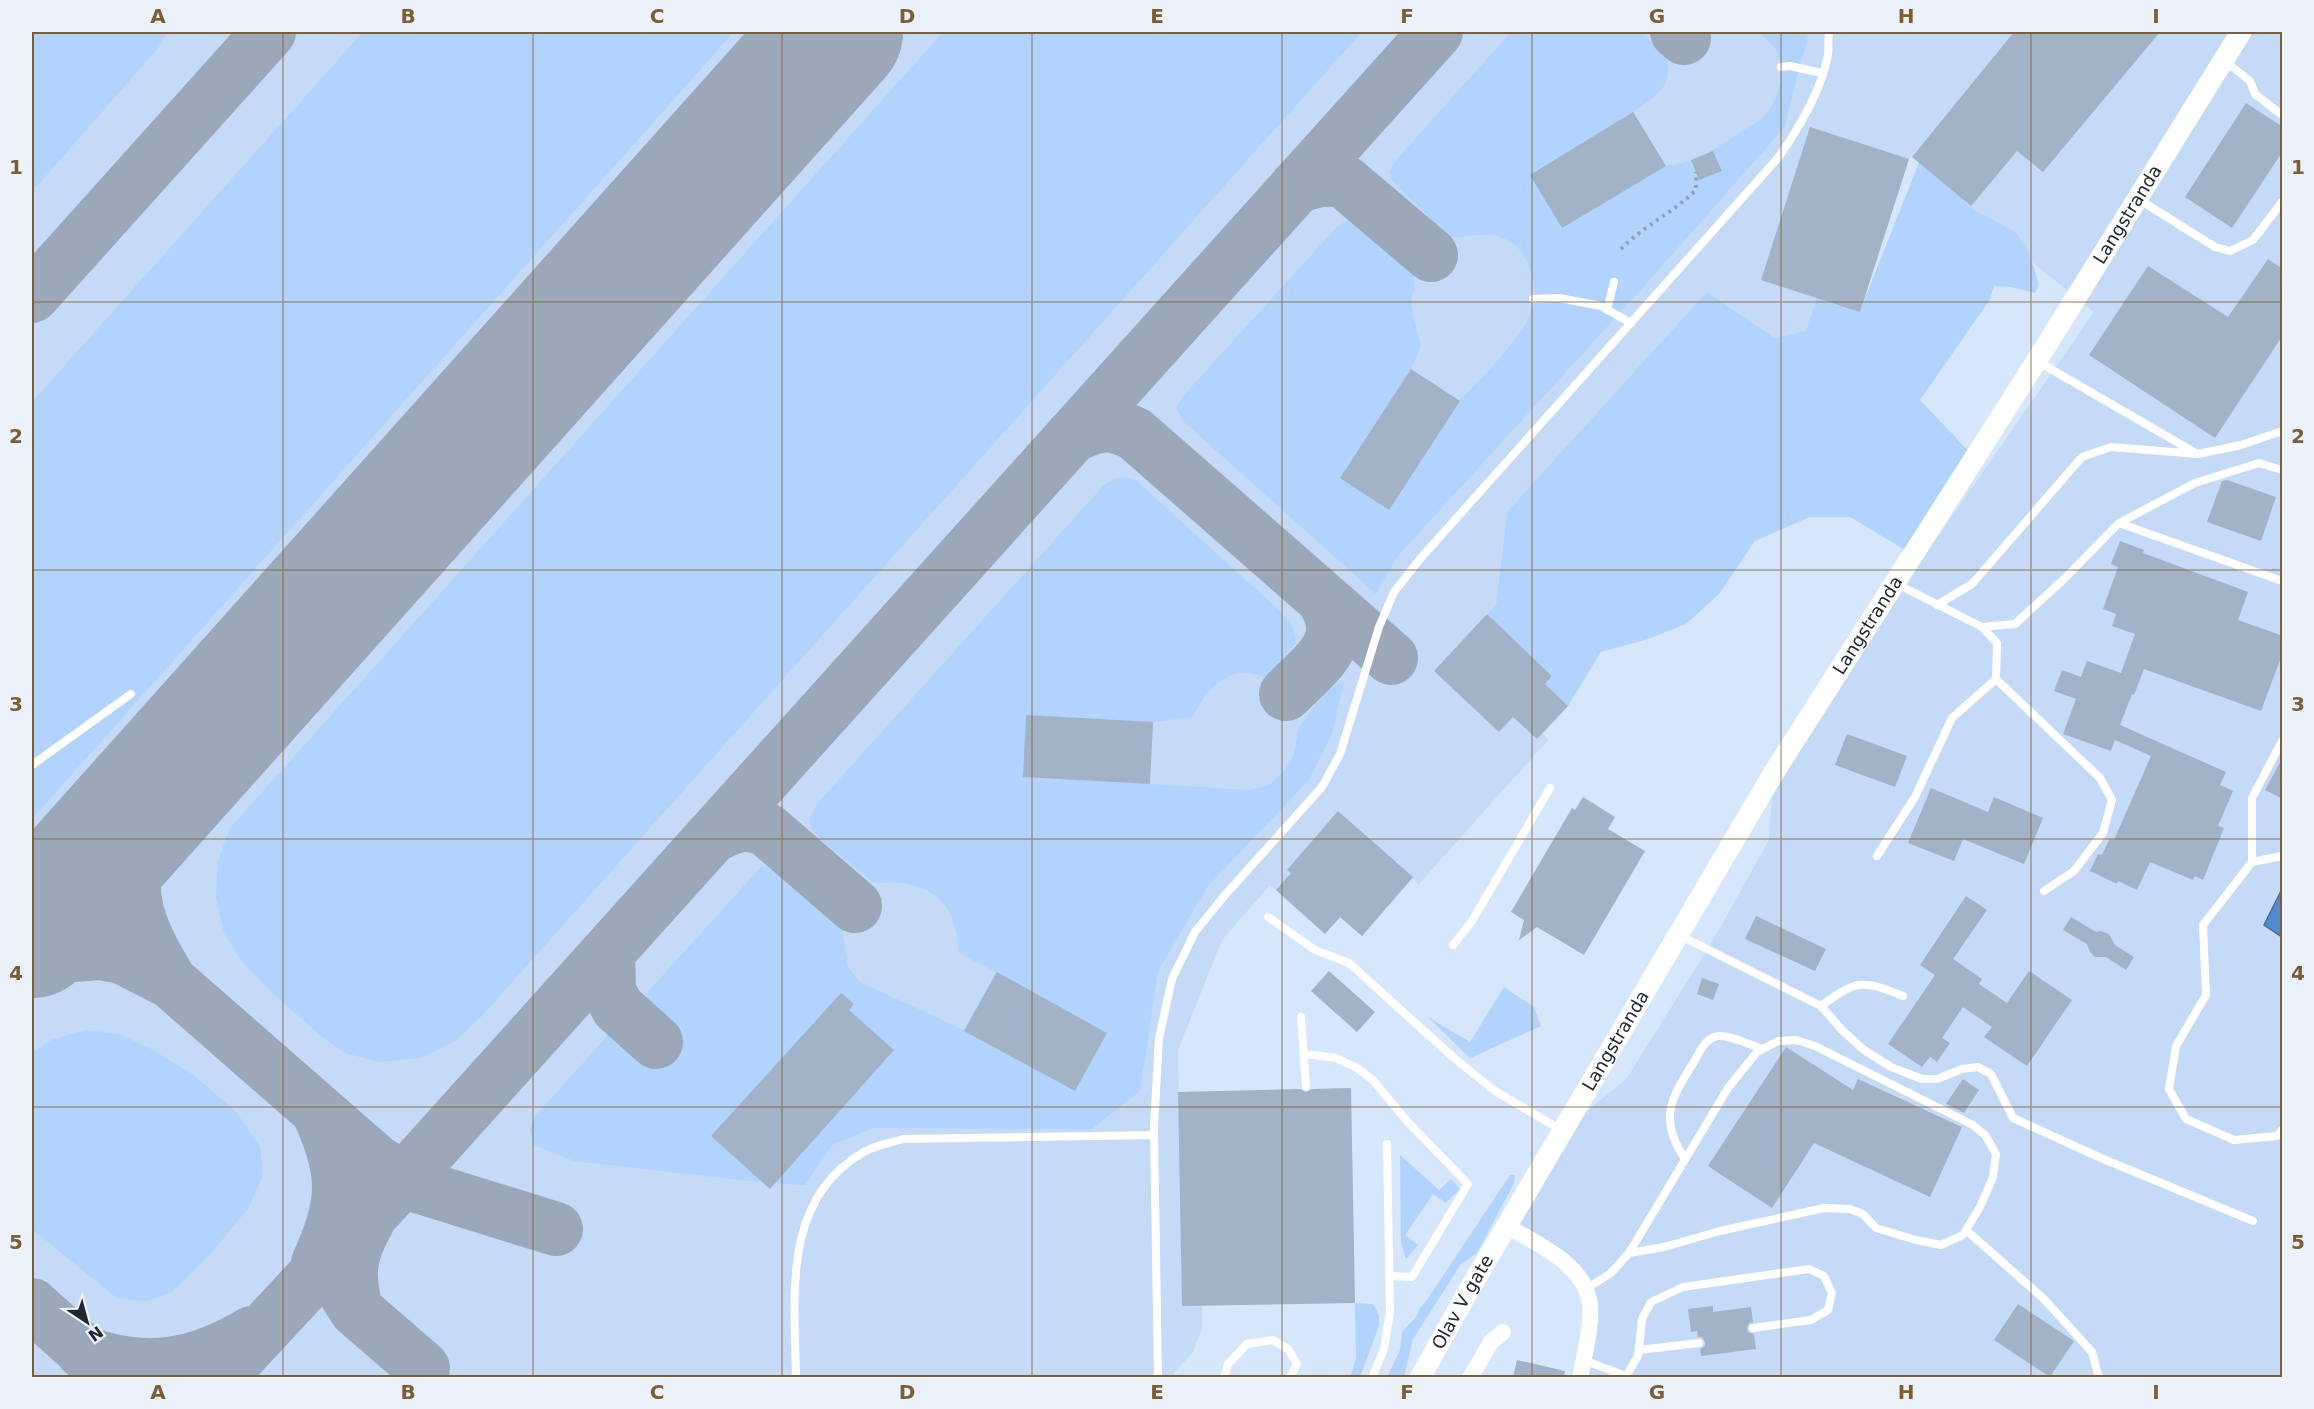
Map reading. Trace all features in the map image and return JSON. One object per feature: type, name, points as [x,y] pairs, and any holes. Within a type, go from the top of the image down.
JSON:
[{"type":"street","name":"Langstranda","points":[[1507,1226],[1773,774],[2037,361],[2241,32]]},
{"type":"street","points":[[1507,1226],[1570,1267],[1586,1288],[1590,1301],[1580,1377]]},
{"type":"street","name":"Olav V gate","points":[[1420,1377],[1507,1226]]},
{"type":"street","points":[[1470,1377],[1491,1342],[1503,1332]]},
{"type":"lane","points":[[1158,1377],[1154,1136],[1159,1038],[1172,979],[1195,932],[1225,894],[1322,787],[1340,754],[1379,627],[1394,592],[1420,559],[1778,158],[1815,95],[1828,55],[1828,32]]},
{"type":"lane","points":[[2223,60],[2250,81],[2255,94],[2283,115]]},
{"type":"lane","points":[[1781,68],[1791,66],[1822,73]]},
{"type":"lane","points":[[2138,198],[2215,247],[2230,251],[2253,240],[2283,202]]},
{"type":"lane","points":[[1607,310],[1614,282]]},
{"type":"lane","points":[[1533,299],[1559,298],[1600,306],[1631,323]]},
{"type":"lane","points":[[2037,361],[2198,454]]},
{"type":"lane","points":[[1937,605],[1972,584],[2082,457],[2111,447],[2198,454],[2241,445],[2283,431]]},
{"type":"lane","points":[[1982,627],[2015,624],[2120,523],[2195,483],[2259,463],[2283,470]]},
{"type":"lane","points":[[2120,523],[2283,581]]},
{"type":"lane","points":[[1877,856],[1915,797],[1952,718],[1996,679],[1997,643],[1982,627],[1894,582]]},
{"type":"lane","points":[[1996,679],[2100,778],[2112,800],[2103,833],[2074,871],[2044,891]]},
{"type":"lane","points":[[32,765],[131,694]]},
{"type":"lane","points":[[2281,1134],[2234,1140],[2186,1119],[2169,1089],[2176,1046],[2206,995],[2203,925],[2252,862],[2252,798],[2283,741]]},
{"type":"lane","points":[[1453,945],[1472,921],[1550,788]]},
{"type":"lane","points":[[2252,862],[2283,856]]},
{"type":"lane","points":[[1268,917],[1315,950],[1349,963],[1454,1058],[1495,1090],[1563,1131]]},
{"type":"lane","points":[[1678,934],[1821,1006],[1863,1050],[1892,1067],[1922,1079],[1937,1079],[1962,1069],[1978,1067],[1990,1074],[2013,1118],[2101,1158],[2253,1221]]},
{"type":"lane","points":[[1821,1006],[1846,988],[1859,983],[1877,986],[1903,996]]},
{"type":"lane","points":[[1301,1017],[1306,1086]]},
{"type":"lane","points":[[1685,1159],[1672,1132],[1670,1107],[1674,1093],[1706,1042],[1714,1036],[1724,1036],[1762,1049]]},
{"type":"lane","points":[[1586,1288],[1611,1273],[1629,1253],[1728,1088],[1757,1052],[1778,1041],[1796,1040],[1815,1046],[1973,1125],[1985,1135],[1996,1154],[1993,1178],[1980,1207],[1963,1235],[1941,1245],[1876,1228],[1863,1214],[1850,1209],[1824,1208],[1720,1231],[1664,1247],[1629,1253]]},
{"type":"lane","points":[[1305,1054],[1336,1058],[1357,1068],[1373,1080],[1407,1121],[1468,1184],[1412,1277],[1389,1276]]},
{"type":"lane","points":[[796,1377],[794,1273],[800,1239],[810,1210],[833,1175],[865,1151],[903,1139],[1154,1136]]},
{"type":"lane","points":[[1372,1377],[1383,1349],[1390,1312],[1387,1144]]},
{"type":"lane","points":[[1966,1230],[2044,1299],[2092,1352],[2099,1377]]},
{"type":"lane","points":[[1583,1360],[1626,1376],[1638,1356],[1642,1319],[1651,1302],[1683,1287],[1809,1269],[1824,1276],[1832,1293],[1828,1310],[1811,1320],[1753,1328]]},
{"type":"lane","points":[[1224,1377],[1228,1364],[1247,1344],[1273,1340],[1288,1349],[1297,1364],[1290,1377]]},
{"type":"lane","points":[[1639,1350],[1699,1343]]},
{"type":"path","points":[[1621,249],[1632,237],[1682,204],[1696,190],[1696,172]]},
{"type":"shaded area","points":[[32,32],[2282,32],[2282,889],[2264,925],[2282,937],[2282,1377],[1580,1377],[1586,1289],[1507,1226],[1563,1131],[1627,1078],[1712,942],[1769,840],[1773,774],[2094,312],[2004,239],[1920,160],[1935,130],[1909,159],[1860,312],[1806,332],[1773,338],[1507,512],[1496,605],[1487,614],[1552,676],[1545,684],[1568,706],[1543,733],[1548,740],[1418,885],[1413,878],[1362,936],[1340,917],[1325,934],[1270,885],[1222,940],[1178,1050],[1182,1305],[1202,1306],[1202,1329],[1192,1354],[1174,1372],[1174,1377],[32,1377]]},
{"type":"shaded area","points":[[32,32],[167,32],[158,48],[38,185],[32,188]]},
{"type":"shaded area","points":[[363,32],[734,32],[32,819],[32,402]]},
{"type":"shaded area","points":[[943,32],[1362,32],[481,1017],[455,1041],[421,1058],[379,1062],[345,1053],[321,1036],[277,997],[243,963],[224,933],[216,897],[218,861],[230,828]]},
{"type":"shaded area","points":[[1511,32],[1640,32],[1667,56],[1668,67],[1665,84],[1661,90],[1633,112],[1666,166],[1709,152],[1760,120],[1771,107],[1781,81],[1781,64],[1776,49],[1759,32],[1809,32],[1784,128],[1638,293],[1397,557],[1376,594],[1183,421],[1176,408],[1183,396],[1337,227],[1347,221],[1356,222],[1413,272],[1415,286],[1411,301],[1421,345],[1411,370],[1459,401],[1489,370],[1520,332],[1533,308],[1535,289],[1525,257],[1511,242],[1497,236],[1476,235],[1449,238],[1392,180],[1389,172],[1396,160]]},
{"type":"shaded area","points":[[1920,160],[1973,209],[2017,233],[2030,255],[2039,285],[2035,293],[2011,287],[1994,286],[1989,301],[1920,400],[1975,458],[1912,554],[1850,517],[1810,517],[1755,541],[1719,594],[1686,624],[1648,639],[1601,652],[1568,706],[1545,684],[1552,676],[1487,614],[1496,605],[1507,512],[1707,292],[1774,338],[1806,331],[1817,298],[1860,311]]},
{"type":"shaded area","points":[[1126,476],[1137,481],[1280,611],[1293,628],[1296,643],[1268,677],[1243,673],[1231,675],[1211,689],[1193,717],[1153,722],[1150,784],[1250,790],[1269,785],[1284,771],[1294,754],[1299,727],[1326,691],[1344,681],[1332,734],[1308,781],[1208,886],[1158,971],[1140,1091],[1092,1129],[873,1128],[832,1145],[805,1185],[766,1183],[574,1161],[534,1145],[530,1129],[535,1116],[761,867],[776,868],[841,923],[848,967],[860,982],[964,1030],[996,972],[959,953],[958,939],[951,915],[938,898],[916,886],[899,882],[874,882],[818,836],[812,829],[809,819],[817,804],[1104,485],[1116,478]]},
{"type":"shaded area","points":[[1504,987],[1534,1007],[1541,1026],[1470,1058],[1428,1017],[1470,1042]]},
{"type":"shaded area","points":[[86,1030],[119,1034],[151,1049],[194,1075],[236,1112],[260,1146],[263,1175],[249,1207],[214,1250],[172,1292],[147,1301],[118,1299],[32,1229],[32,1053],[51,1040]]},
{"type":"shaded area","points":[[1400,1155],[1439,1190],[1451,1179],[1460,1189],[1446,1203],[1433,1194],[1405,1235],[1418,1245],[1406,1259],[1401,1243]]},
{"type":"shaded area","points":[[1510,1175],[1515,1175],[1514,1183],[1477,1253],[1461,1264],[1413,1339],[1404,1377],[1387,1377],[1400,1350],[1402,1332],[1416,1317]]},
{"type":"shaded area","points":[[1355,1303],[1373,1304],[1379,1315],[1379,1326],[1360,1377],[1350,1377],[1356,1359]]},
{"type":"water","points":[[2282,889],[2282,937],[2264,925]]},
{"type":"building","points":[[2014,32],[2160,32],[2043,172],[2017,151],[1971,206],[1912,157]]},
{"type":"building","points":[[2246,103],[2283,127],[2283,151],[2232,228],[2185,197]]},
{"type":"building","points":[[1633,112],[1666,166],[1562,228],[1530,175]]},
{"type":"building","points":[[1810,127],[1909,159],[1860,312],[1761,280]]},
{"type":"building","points":[[1713,151],[1722,171],[1699,180],[1691,160]]},
{"type":"building","points":[[2268,259],[2283,269],[2283,335],[2215,438],[2089,355],[2148,266],[2228,317]]},
{"type":"building","points":[[1411,369],[1460,401],[1389,510],[1340,478]]},
{"type":"building","points":[[2227,480],[2276,497],[2261,541],[2207,522],[2222,481]]},
{"type":"building","points":[[2120,541],[2144,550],[2143,553],[2248,592],[2238,620],[2283,636],[2283,652],[2261,711],[2144,669],[2120,725],[2226,772],[2220,785],[2233,791],[2218,826],[2224,828],[2203,880],[2195,876],[2193,880],[2150,862],[2137,890],[2118,881],[2117,884],[2090,871],[2098,854],[2102,855],[2110,838],[2114,840],[2151,756],[2115,740],[2111,751],[2063,734],[2076,699],[2054,691],[2062,670],[2081,677],[2087,661],[2121,673],[2135,634],[2112,626],[2116,614],[2103,609],[2118,567],[2111,564]]},
{"type":"building","points":[[1487,614],[1552,676],[1545,684],[1568,706],[1537,739],[1513,717],[1499,732],[1434,671]]},
{"type":"building","points":[[1026,715],[1153,722],[1150,784],[1023,777]]},
{"type":"building","points":[[1847,734],[1907,756],[1895,787],[1835,765]]},
{"type":"building","points":[[2283,757],[2283,799],[2265,790]]},
{"type":"building","points":[[1931,788],[1988,812],[1994,797],[2043,818],[2024,864],[1963,839],[1954,861],[1908,843]]},
{"type":"building","points":[[1583,797],[1615,817],[1608,829],[1645,851],[1584,955],[1537,927],[1519,940],[1524,920],[1511,912],[1572,808],[1575,810]]},
{"type":"building","points":[[1338,811],[1413,877],[1362,936],[1340,917],[1325,934],[1276,890],[1291,873],[1287,870]]},
{"type":"building","points":[[1966,896],[1987,910],[1953,959],[1982,979],[1979,984],[2007,1003],[2029,971],[2072,1000],[2027,1066],[1984,1037],[1992,1027],[1963,1007],[1942,1038],[1950,1043],[1937,1062],[1930,1057],[1922,1067],[1888,1044],[1935,975],[1920,965]]},
{"type":"building","points":[[1756,916],[1826,949],[1815,971],[1745,939]]},
{"type":"building","points":[[2071,917],[2096,932],[2109,934],[2115,945],[2134,957],[2126,970],[2106,957],[2095,957],[2087,944],[2063,930]]},
{"type":"building","points":[[1329,971],[1375,1012],[1357,1032],[1311,991]]},
{"type":"building","points":[[997,972],[1107,1033],[1075,1091],[964,1031]]},
{"type":"building","points":[[1702,978],[1719,984],[1713,1000],[1697,994]]},
{"type":"building","points":[[841,993],[854,1004],[849,1010],[894,1050],[770,1189],[711,1136]]},
{"type":"building","points":[[1786,1047],[1853,1090],[1858,1079],[1962,1127],[1930,1197],[1814,1143],[1772,1208],[1708,1166]]},
{"type":"building","points":[[1963,1079],[1979,1090],[1964,1113],[1946,1104]]},
{"type":"building","points":[[1351,1088],[1355,1303],[1182,1306],[1178,1092],[1300,1089],[1306,1092],[1312,1089]]},
{"type":"building","points":[[2018,1304],[2074,1341],[2050,1377],[1994,1340]]},
{"type":"building","points":[[1713,1306],[1713,1312],[1751,1307],[1753,1322],[1749,1323],[1747,1328],[1748,1332],[1754,1334],[1756,1349],[1701,1356],[1700,1349],[1705,1346],[1705,1342],[1702,1337],[1698,1337],[1697,1331],[1691,1332],[1688,1309]]},
{"type":"building","points":[[1517,1360],[1565,1371],[1564,1377],[1513,1377]]},
{"type":"taxiway","points":[[32,296],[269,32]]},
{"type":"taxiway","points":[[219,1378],[403,1180],[1436,32]]},
{"type":"taxiway","points":[[1677,32],[1684,38]]},
{"type":"taxiway","points":[[1296,187],[1320,180],[1345,182],[1431,255]]},
{"type":"taxiway","points":[[1072,436],[1104,426],[1118,427],[1135,434],[1391,658]]},
{"type":"taxiway","points":[[1286,694],[1318,662],[1326,652],[1331,640],[1333,628],[1331,614],[1323,599]]},
{"type":"taxiway","points":[[157,790],[143,822],[135,855],[134,894],[137,911],[150,946],[171,982]]},
{"type":"taxiway","points":[[713,836],[727,829],[745,825],[767,830],[855,906]]},
{"type":"taxiway","points":[[608,952],[609,992],[618,1008],[656,1042]]},
{"type":"taxiway","points":[[32,963],[48,957],[99,953],[122,957],[171,982],[377,1162],[414,1185],[556,1229]]},
{"type":"taxiway","points":[[318,1111],[334,1152],[339,1187],[334,1222],[318,1263]]},
{"type":"taxiway","points":[[356,1310],[351,1285],[353,1254],[368,1221]]},
{"type":"taxiway","points":[[337,1280],[356,1310],[423,1368]]},
{"type":"taxiway","points":[[32,1305],[110,1375]]},
{"type":"taxiway","points":[[83,1352],[128,1364],[170,1364],[211,1353],[252,1333]]},
{"type":"runway","points":[[32,931],[836,32]]}]
